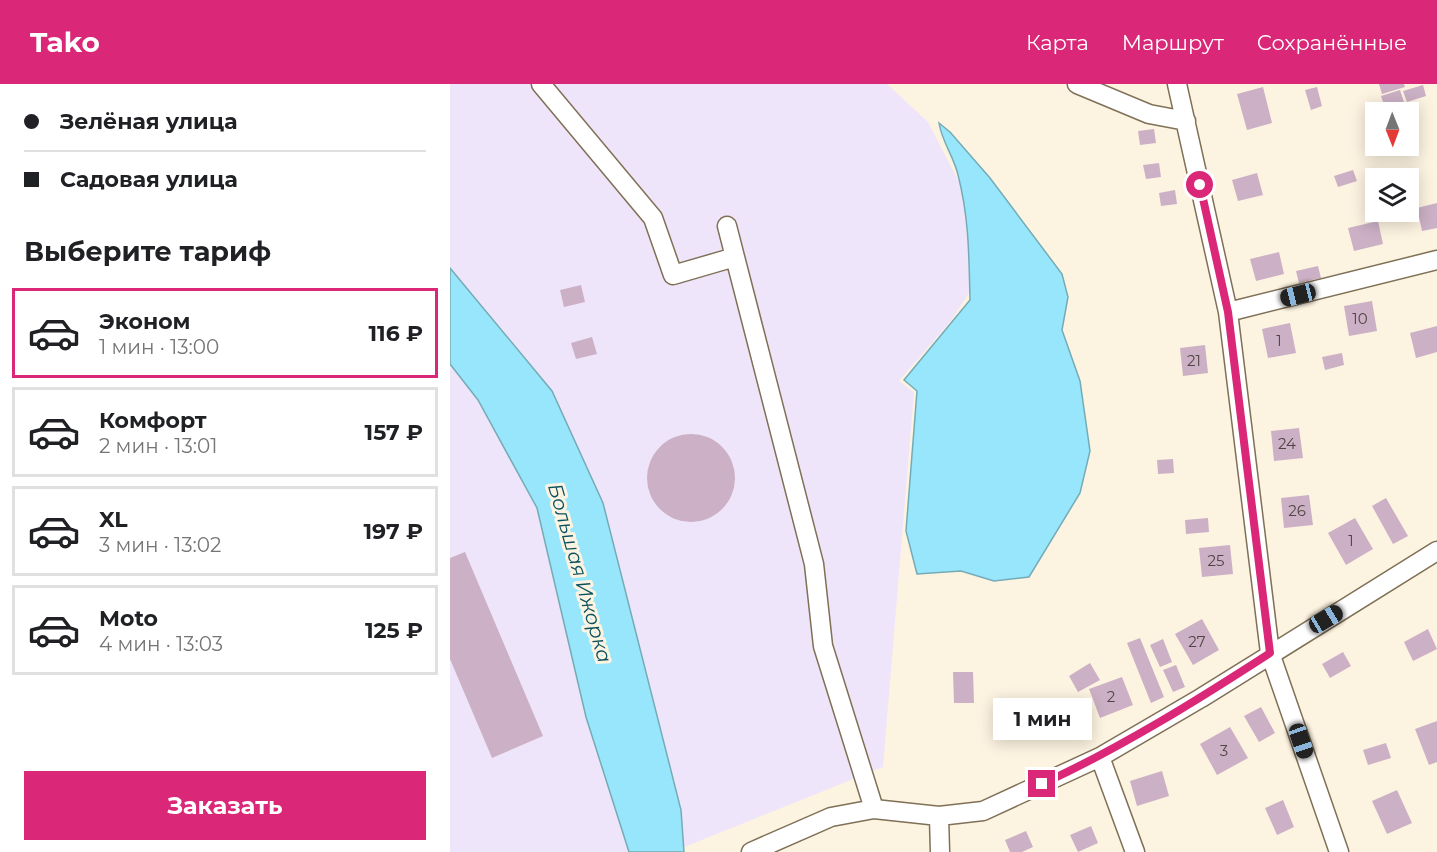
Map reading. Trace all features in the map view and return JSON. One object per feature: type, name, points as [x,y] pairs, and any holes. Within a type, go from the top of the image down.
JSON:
[{"type":"street","points":[[541,84],[653,218],[673,275],[735,257]]},
{"type":"street","points":[[1077,84],[1149,114],[1186,121]]},
{"type":"street","points":[[1177,84],[1228,312],[1270,653],[1339,852]]},
{"type":"street","points":[[728,226],[814,564],[823,646],[874,809]]},
{"type":"street","points":[[1228,312],[1437,260]]},
{"type":"street","points":[[751,852],[831,817],[874,809],[939,816],[983,811],[1100,757],[1201,698],[1437,551]]},
{"type":"street","points":[[1100,757],[1135,852]]},
{"type":"street","points":[[939,816],[940,852]]},
{"type":"shaded area","points":[[450,84],[887,84],[928,122],[961,186],[973,287],[950,322],[899,381],[914,392],[883,767],[672,852],[450,852]]},
{"type":"water","points":[[939,123],[950,132],[990,178],[1062,274],[1068,297],[1062,330],[1080,381],[1090,451],[1080,493],[1029,577],[994,581],[961,571],[917,574],[906,531],[917,391],[904,380],[970,300],[968,237],[962,191]]},
{"type":"water","name":"Большая Ижорка","points":[[450,268],[552,391],[603,503],[681,810],[684,852],[629,852],[586,717],[537,508],[478,400],[450,364]]},
{"type":"building","points":[[1379,84],[1404,84],[1405,87],[1382,94]]},
{"type":"building","points":[[1423,85],[1426,96],[1407,102],[1403,91]]},
{"type":"building","points":[[1263,87],[1272,123],[1247,130],[1237,94]]},
{"type":"building","points":[[1317,87],[1322,106],[1311,110],[1305,90]]},
{"type":"building","points":[[1400,90],[1404,102],[1383,102],[1381,96]]},
{"type":"building","points":[[1154,129],[1156,143],[1140,145],[1138,131]]},
{"type":"building","points":[[1159,163],[1161,177],[1146,179],[1143,165]]},
{"type":"building","points":[[1353,170],[1357,181],[1338,187],[1334,176]]},
{"type":"building","points":[[1257,173],[1263,195],[1238,201],[1232,180]]},
{"type":"building","points":[[1175,190],[1177,204],[1161,206],[1159,193]]},
{"type":"building","points":[[1437,203],[1437,228],[1422,231],[1419,208]]},
{"type":"building","points":[[1378,222],[1383,244],[1354,251],[1348,228]]},
{"type":"building","points":[[1279,252],[1284,274],[1256,281],[1250,259]]},
{"type":"building","points":[[1318,266],[1321,278],[1299,283],[1296,271]]},
{"type":"building","points":[[581,285],[585,302],[564,307],[560,290]]},
{"type":"building","points":[[1372,301],[1377,331],[1349,336],[1344,306]]},
{"type":"building","points":[[1290,323],[1296,353],[1268,358],[1262,329]]},
{"type":"building","points":[[1437,326],[1437,352],[1416,358],[1410,333]]},
{"type":"building","points":[[592,337],[597,354],[576,359],[571,343]]},
{"type":"building","points":[[1205,345],[1208,373],[1183,376],[1180,348]]},
{"type":"building","points":[[1342,353],[1344,365],[1325,370],[1322,357]]},
{"type":"building","points":[[1299,428],[1303,458],[1274,461],[1271,431]]},
{"type":"building","points":[[691,434],[716,441],[728,453],[735,478],[728,503],[716,515],[691,522],[666,515],[654,503],[647,478],[654,453],[666,441]]},
{"type":"building","points":[[1173,459],[1174,473],[1158,474],[1157,460]]},
{"type":"building","points":[[1309,495],[1313,525],[1284,528],[1281,498]]},
{"type":"building","points":[[1386,498],[1408,536],[1393,544],[1372,506]]},
{"type":"building","points":[[1208,518],[1209,532],[1186,534],[1185,520]]},
{"type":"building","points":[[1355,518],[1373,549],[1346,565],[1328,533]]},
{"type":"building","points":[[1230,545],[1233,574],[1202,577],[1199,548]]},
{"type":"building","points":[[465,552],[543,736],[492,758],[450,659],[450,558]]},
{"type":"building","points":[[1202,619],[1219,650],[1193,665],[1175,634]]},
{"type":"building","points":[[1428,629],[1437,649],[1413,661],[1404,642]]},
{"type":"building","points":[[1140,638],[1164,697],[1151,703],[1127,643]]},
{"type":"building","points":[[1163,639],[1172,662],[1160,667],[1150,645]]},
{"type":"building","points":[[1343,652],[1351,666],[1330,678],[1322,664]]},
{"type":"building","points":[[1090,663],[1100,680],[1078,692],[1069,676]]},
{"type":"building","points":[[1176,665],[1185,687],[1173,692],[1163,670]]},
{"type":"building","points":[[953,672],[973,672],[974,703],[954,703]]},
{"type":"building","points":[[1122,677],[1133,705],[1100,718],[1089,689]]},
{"type":"building","points":[[1261,707],[1275,733],[1259,742],[1244,716]]},
{"type":"building","points":[[1437,721],[1437,762],[1429,765],[1415,729]]},
{"type":"building","points":[[1230,727],[1248,758],[1217,775],[1200,744]]},
{"type":"building","points":[[1386,743],[1391,758],[1368,765],[1363,750]]},
{"type":"building","points":[[1162,771],[1169,796],[1137,806],[1130,781]]},
{"type":"building","points":[[1397,790],[1412,823],[1387,834],[1372,801]]},
{"type":"building","points":[[1283,800],[1294,827],[1277,835],[1265,808]]},
{"type":"building","points":[[1091,826],[1098,843],[1078,852],[1070,835]]},
{"type":"building","points":[[1026,831],[1033,847],[1022,852],[1010,852],[1005,840]]},
{"type":"route","points":[[1042,784],[1100,757],[1201,698],[1270,653],[1228,312],[1200,185]]}]
